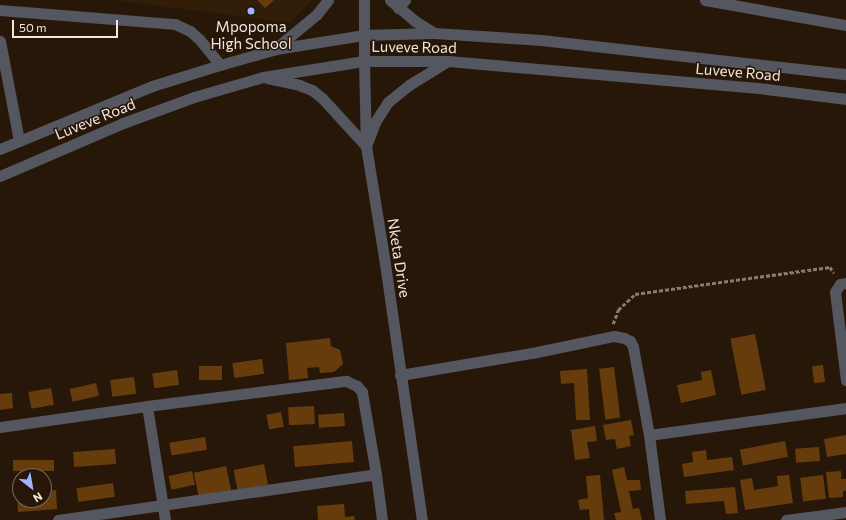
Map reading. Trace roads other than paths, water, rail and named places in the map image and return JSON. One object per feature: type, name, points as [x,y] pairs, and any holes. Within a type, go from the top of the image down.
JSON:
[{"type":"street","points":[[276,49],[317,14],[328,0]]},
{"type":"street","name":"Nketa Drive","points":[[364,0],[363,35],[366,146],[384,257],[422,520]]},
{"type":"street","points":[[705,0],[846,25]]},
{"type":"street","points":[[398,2],[434,33]]},
{"type":"street","points":[[0,10],[175,24],[190,31],[200,40],[220,65]]},
{"type":"street","name":"Luveve Road","points":[[0,149],[152,86],[276,49],[363,35],[434,33],[541,40],[846,74]]},
{"type":"street","points":[[0,42],[19,141]]},
{"type":"street","name":"Luveve Road","points":[[0,176],[123,123],[194,97],[263,77],[364,61],[448,61],[766,89],[846,99]]},
{"type":"street","points":[[263,77],[312,90],[324,99],[366,146],[375,122],[388,102],[409,85],[448,61]]},
{"type":"street","points":[[843,284],[835,292],[846,380]]},
{"type":"street","points":[[400,375],[532,353],[609,337],[624,338],[630,341],[633,347],[649,435],[660,520]]},
{"type":"street","points":[[0,427],[147,406],[346,382],[357,386],[362,392],[382,520]]},
{"type":"street","points":[[147,406],[165,520]]},
{"type":"street","points":[[649,435],[846,408]]},
{"type":"street","points":[[58,520],[376,474]]},
{"type":"street","points":[[786,520],[846,512]]},
{"type":"place","name":"Mpopoma High School","points":[[251,11]]}]
